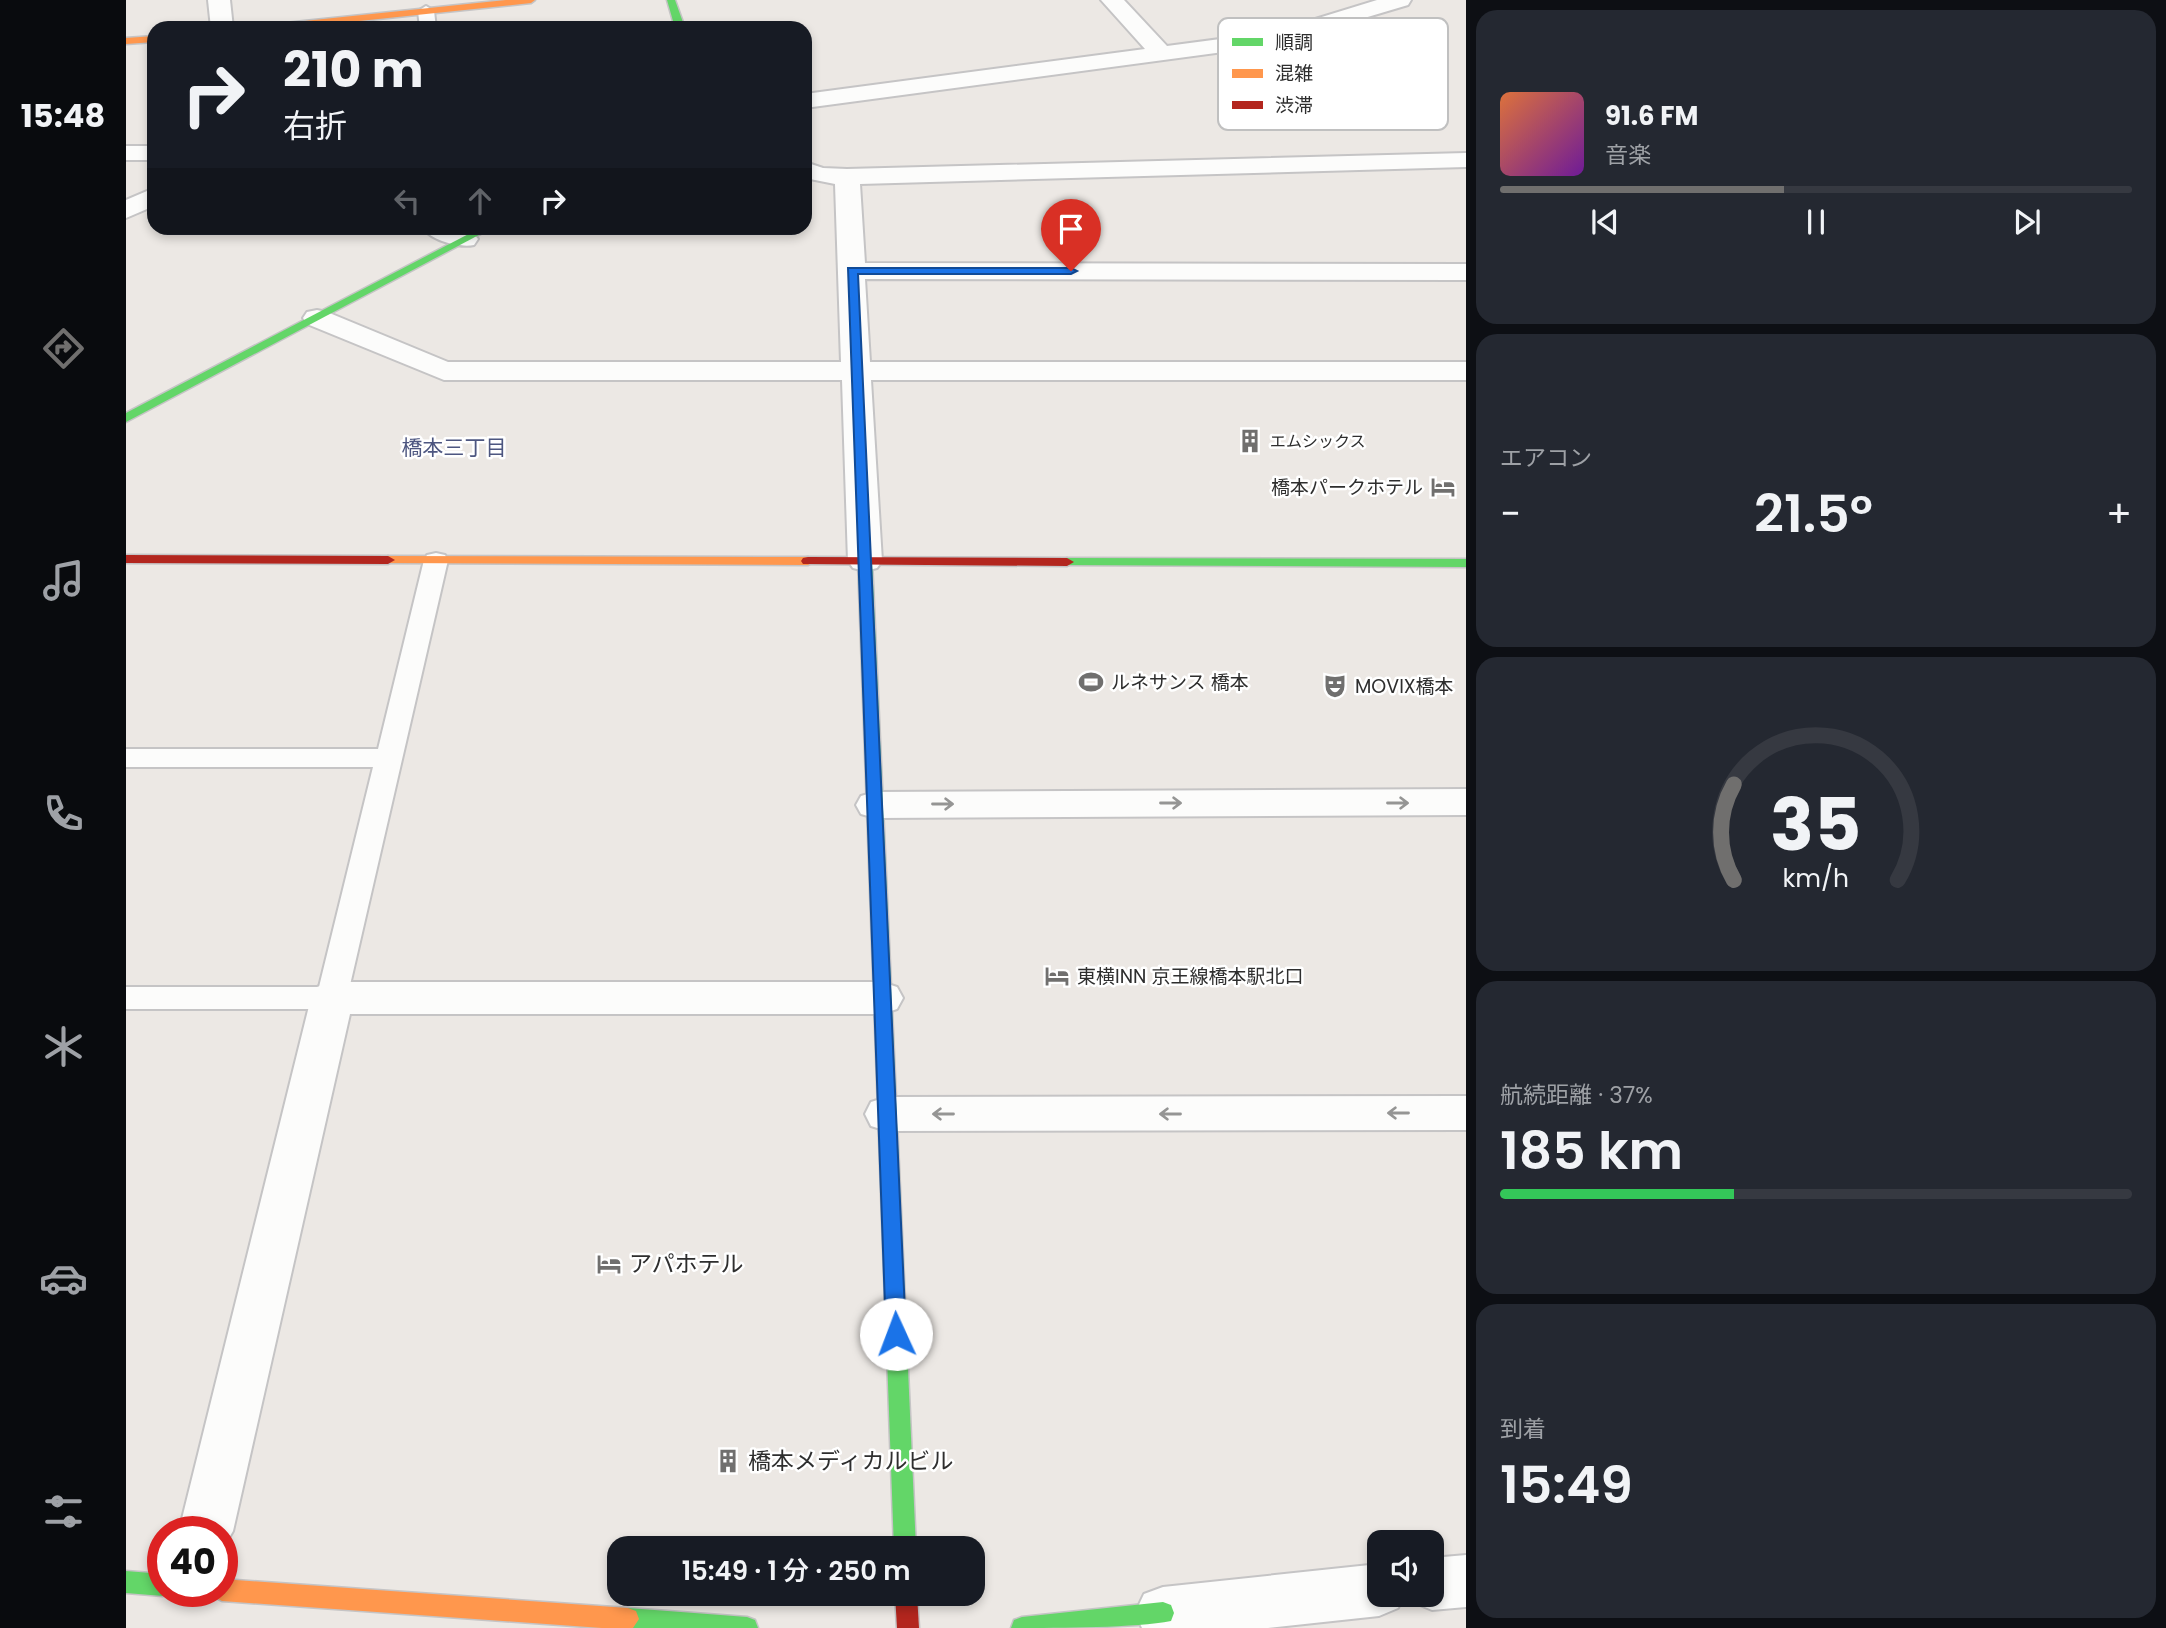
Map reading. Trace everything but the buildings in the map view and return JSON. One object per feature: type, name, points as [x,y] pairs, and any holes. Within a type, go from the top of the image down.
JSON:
[{"type":"street","points":[[219,0],[221,21]]},
{"type":"street","points":[[407,21],[427,20],[531,0]]},
{"type":"street","points":[[671,0],[678,21]]},
{"type":"street","points":[[1112,0],[1162,54]]},
{"type":"street","points":[[1343,18],[1400,0]]},
{"type":"street","points":[[126,41],[147,40]]},
{"type":"street","points":[[812,100],[1218,46]]},
{"type":"street","points":[[126,153],[147,153]]},
{"type":"street","points":[[812,172],[847,177],[1466,160]]},
{"type":"street","points":[[847,177],[904,1536]]},
{"type":"street","points":[[126,210],[147,200]]},
{"type":"street","points":[[126,418],[472,235]]},
{"type":"street","points":[[852,271],[1466,272]]},
{"type":"street","points":[[317,318],[444,371],[1466,372]]},
{"type":"street","points":[[126,559],[1466,563]]},
{"type":"street","points":[[875,805],[1466,802]]},
{"type":"street","points":[[210,1516],[332,998],[882,998]]},
{"type":"street","points":[[887,1114],[1466,1113]]},
{"type":"street","points":[[1444,1583],[1466,1581]]},
{"type":"street","points":[[126,1582],[147,1583]]},
{"type":"street","points":[[238,1591],[747,1628]]},
{"type":"street","points":[[1022,1628],[1367,1591]]},
{"type":"street","points":[[907,1606],[908,1628]]},
{"type":"lane","points":[[126,999],[332,998],[436,560]]},
{"type":"lane","points":[[126,758],[389,758]]},
{"type":"traffic: fast","points":[[671,0],[678,21]]},
{"type":"traffic: fast","points":[[126,418],[474,235]]},
{"type":"traffic: fast","points":[[865,561],[904,1536]]},
{"type":"traffic: fast","points":[[1067,562],[1466,563]]},
{"type":"traffic: fast","points":[[126,1582],[147,1584]]},
{"type":"traffic: fast","points":[[1022,1628],[1163,1613]]},
{"type":"traffic: fast","points":[[628,1619],[747,1628]]},
{"type":"traffic: slow","points":[[332,21],[531,0]]},
{"type":"traffic: slow","points":[[126,41],[147,40]]},
{"type":"traffic: slow","points":[[388,560],[808,561]]},
{"type":"traffic: slow","points":[[238,1591],[628,1619]]},
{"type":"traffic: jam","points":[[126,559],[388,560]]},
{"type":"traffic: jam","points":[[808,561],[1067,562]]},
{"type":"traffic: jam","points":[[907,1606],[908,1628]]},
{"type":"place","name":"エムシックス","points":[[1250,441]]},
{"type":"place","name":"橋本パークホテル","points":[[1443,487]]},
{"type":"place","name":"ルネサンス 橋本","points":[[1091,682]]},
{"type":"place","name":"MOVIX橋本","points":[[1335,686]]},
{"type":"place","name":"東横INN 京王線橋本駅北口","points":[[1057,976]]},
{"type":"place","name":"アパホテル","points":[[609,1264]]},
{"type":"place","name":"橋本メディカルビル","points":[[728,1461]]},
{"type":"district","name":"橋本三丁目","points":[[454,447]]},
{"type":"route","points":[[896,1334],[852,271],[1071,271]]}]
